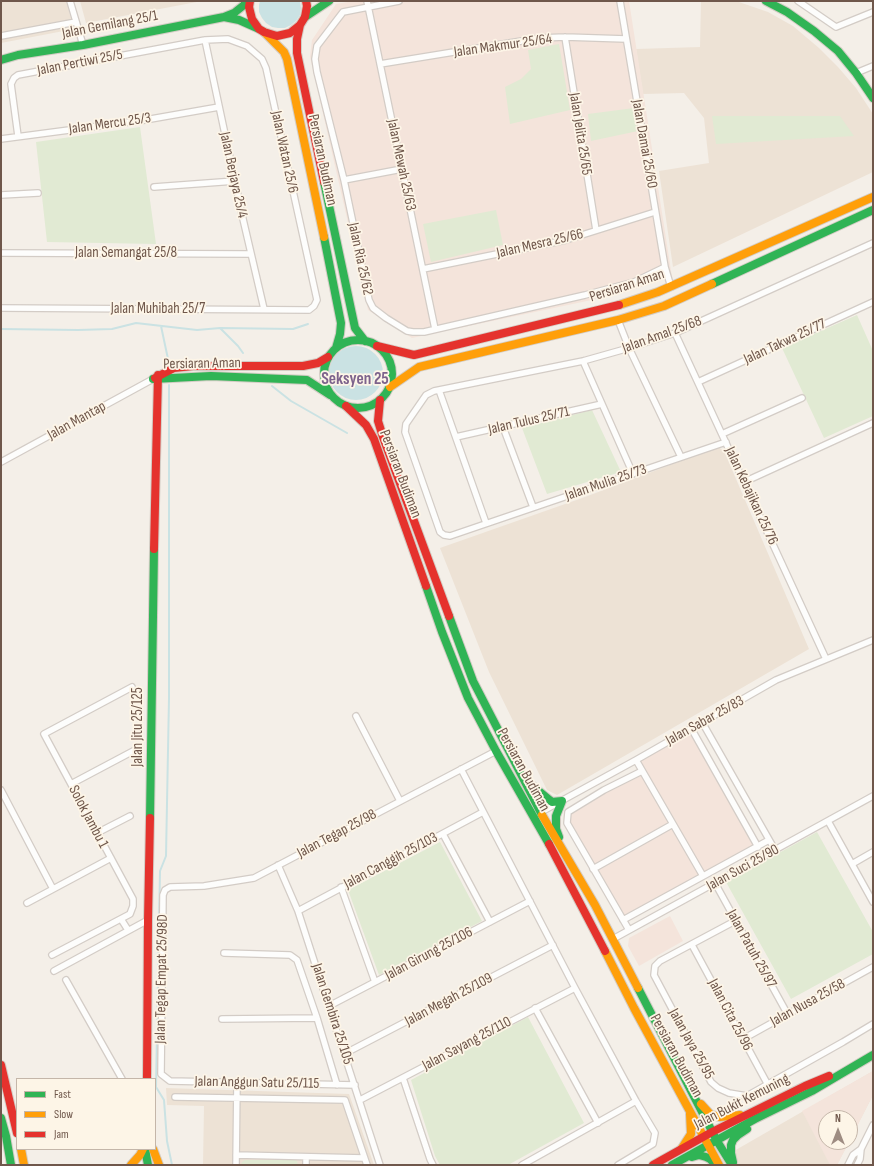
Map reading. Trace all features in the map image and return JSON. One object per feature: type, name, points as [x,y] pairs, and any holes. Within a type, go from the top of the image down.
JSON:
[{"type":"main road","name":"Jalan Gemilang 25/1","points":[[1,60],[18,55],[83,45],[224,17],[234,13],[247,1]]},
{"type":"main road","points":[[250,1],[249,7],[252,19],[262,31],[277,36],[290,33],[300,25],[305,17],[307,6],[306,1]]},
{"type":"main road","points":[[305,17],[329,1]]},
{"type":"main road","points":[[766,1],[787,12],[814,31],[838,51],[856,73],[873,98]]},
{"type":"main road","name":"Jalan Gemilang 25/1","points":[[224,17],[239,20],[262,31]]},
{"type":"main road","name":"Persiaran Budiman","points":[[300,25],[297,39],[297,53],[355,328],[365,341]]},
{"type":"main road","name":"Persiaran Budiman","points":[[262,31],[284,52],[287,59],[339,311],[340,328],[336,348]]},
{"type":"main road","name":"Persiaran Aman","points":[[377,346],[414,355],[614,307],[658,292],[873,197]]},
{"type":"main road","points":[[863,202],[873,203]]},
{"type":"main road","name":"Persiaran Aman","points":[[390,387],[419,367],[618,320],[664,306],[872,210]]},
{"type":"main road","points":[[355,340],[365,341],[377,346],[385,354],[390,364],[392,376],[390,387],[380,400],[364,408],[355,408],[346,406],[332,397],[326,388],[324,367],[328,357],[336,348],[355,340]]},
{"type":"main road","name":"Persiaran Aman","points":[[157,378],[174,368],[193,366],[303,366],[318,363],[328,357]]},
{"type":"main road","name":"Persiaran Aman","points":[[157,378],[212,376],[307,380],[332,397]]},
{"type":"main road","name":"Jalan Jitu 25/125","points":[[147,1078],[148,920],[157,378]]},
{"type":"main road","name":"Persiaran Budiman","points":[[380,400],[378,421],[383,437],[473,682],[541,812],[613,939],[712,1132],[733,1165]]},
{"type":"main road","name":"Persiaran Budiman","points":[[346,406],[366,425],[374,439],[442,632],[468,698],[496,751],[560,863],[634,1008],[719,1165]]},
{"type":"main road","points":[[473,682],[497,740],[496,751]]},
{"type":"main road","points":[[522,776],[552,802],[562,801],[556,816],[556,829],[562,849]]},
{"type":"main road","points":[[541,812],[539,819],[560,863]]},
{"type":"main road","points":[[634,1008],[637,1011],[643,1009],[643,1000]]},
{"type":"main road","name":"Jalan Bukit Kemuning","points":[[672,1165],[755,1119],[812,1091],[873,1055]]},
{"type":"main road","points":[[1,1065],[16,1129]]},
{"type":"main road","name":"Jalan Bukit Kemuning","points":[[653,1165],[759,1108],[805,1086],[847,1070]]},
{"type":"main road","points":[[694,1098],[711,1115],[720,1117],[737,1116],[759,1108]]},
{"type":"main road","points":[[682,1149],[691,1134],[690,1110]]},
{"type":"main road","points":[[1,1118],[11,1165]]},
{"type":"main road","points":[[733,1165],[731,1145],[733,1140],[749,1128],[755,1119]]},
{"type":"main road","points":[[21,1150],[24,1165]]},
{"type":"main road","points":[[131,1165],[143,1150]]},
{"type":"main road","points":[[144,1150],[148,1165]]},
{"type":"main road","points":[[153,1150],[159,1165]]},
{"type":"main road","points":[[686,1158],[702,1156],[710,1159],[716,1165]]},
{"type":"street","points":[[70,1],[83,45]]},
{"type":"street","name":"Jalan Ria 25/62","points":[[400,1],[368,4],[343,12],[317,46],[315,59],[344,180],[369,300],[373,308],[407,331],[419,332],[585,295],[634,282],[665,267]]},
{"type":"street","name":"Jalan Damai 25/60","points":[[620,1],[655,212],[665,267],[671,286]]},
{"type":"street","points":[[798,1],[836,27],[873,12]]},
{"type":"street","name":"Jalan Mewah 25/63","points":[[368,4],[435,329]]},
{"type":"street","points":[[1,36],[76,22]]},
{"type":"street","name":"Jalan Makmur 25/64","points":[[380,64],[540,38],[565,37],[626,39]]},
{"type":"street","name":"Jalan Jelita 25/65","points":[[565,37],[596,230]]},
{"type":"street","name":"Jalan Watan 25/6","points":[[205,40],[228,39],[247,46],[262,59],[266,68],[317,300],[314,306]]},
{"type":"street","name":"Jalan Berjaya 25/4","points":[[205,40],[250,254],[264,309]]},
{"type":"street","name":"Jalan Pertiwi 25/5","points":[[18,136],[11,84],[14,78],[18,75],[205,40]]},
{"type":"street","points":[[856,73],[873,66]]},
{"type":"street","name":"Jalan Mercu 25/3","points":[[1,139],[145,120],[219,107]]},
{"type":"street","points":[[344,180],[402,169]]},
{"type":"street","points":[[154,187],[235,181]]},
{"type":"street","points":[[1,195],[38,193]]},
{"type":"street","name":"Jalan Mesra 25/66","points":[[423,269],[566,240],[655,212]]},
{"type":"street","name":"Jalan Amal 25/68","points":[[439,390],[582,361],[675,333],[873,243]]},
{"type":"street","name":"Jalan Semangat 25/8","points":[[1,253],[250,254]]},
{"type":"street","name":"Jalan Takwa 25/77","points":[[698,382],[873,302]]},
{"type":"street","name":"Jalan Muhibah 25/7","points":[[1,308],[309,310],[314,306]]},
{"type":"street","points":[[618,320],[629,348],[681,457]]},
{"type":"street","name":"Jalan Kebajikan 25/76","points":[[675,333],[826,659]]},
{"type":"street","points":[[582,361],[633,474]]},
{"type":"street","name":"Jalan Mantap","points":[[1,462],[157,378]]},
{"type":"street","points":[[439,390],[486,523]]},
{"type":"street","name":"Jalan Mulia 25/73","points":[[439,390],[426,396],[406,424],[405,432],[440,532],[444,535],[450,536],[726,442]]},
{"type":"street","points":[[722,434],[802,398]]},
{"type":"street","name":"Jalan Tulus 25/71","points":[[456,437],[602,404]]},
{"type":"street","points":[[744,482],[873,423]]},
{"type":"street","points":[[503,427],[533,507]]},
{"type":"street","name":"Jalan Sabar 25/83","points":[[541,812],[776,680],[873,640]]},
{"type":"street","name":"Solok Jambu 1","points":[[121,918],[130,914],[133,906],[133,899],[44,734],[132,687]]},
{"type":"street","points":[[356,716],[400,801]]},
{"type":"street","points":[[702,722],[775,850]]},
{"type":"street","points":[[691,728],[758,847]]},
{"type":"street","points":[[71,784],[137,749]]},
{"type":"street","name":"Jalan Tegap 25/98","points":[[170,888],[204,886],[254,878],[496,751]]},
{"type":"street","points":[[636,760],[703,876]]},
{"type":"street","points":[[460,769],[575,988],[655,1133],[653,1144],[618,1165]]},
{"type":"street","points":[[629,930],[567,823],[568,812],[604,790],[642,771]]},
{"type":"street","points":[[1,790],[53,889]]},
{"type":"street","name":"Jalan Suci 25/90","points":[[613,939],[873,796]]},
{"type":"street","name":"Jalan Canggih 25/103","points":[[298,910],[483,812]]},
{"type":"street","points":[[98,833],[130,816]]},
{"type":"street","points":[[828,821],[873,902]]},
{"type":"street","points":[[593,869],[672,824]]},
{"type":"street","points":[[443,834],[490,922]]},
{"type":"street","points":[[623,920],[770,840]]},
{"type":"street","points":[[852,864],[873,852]]},
{"type":"street","points":[[27,903],[111,858]]},
{"type":"street","name":"Jalan Gembira 25/105","points":[[278,865],[298,910],[380,1165]]},
{"type":"street","name":"Jalan Patuh 25/97","points":[[715,883],[788,1014]]},
{"type":"street","name":"Jalan Tegap Empat 25/98D","points":[[161,1074],[163,895],[165,890],[170,888]]},
{"type":"street","points":[[341,888],[375,982]]},
{"type":"street","name":"Jalan Girung 25/106","points":[[329,1006],[530,901]]},
{"type":"street","points":[[52,955],[121,918],[128,930]]},
{"type":"street","points":[[54,971],[148,920]]},
{"type":"street","name":"Jalan Jaya 25/95","points":[[736,921],[660,961],[655,966],[654,975],[711,1082],[718,1088],[729,1093],[746,1096],[768,1085],[873,1024]]},
{"type":"street","name":"Jalan Megah 25/109","points":[[344,1054],[553,945]]},
{"type":"street","name":"Jalan Cita 25/96","points":[[692,945],[768,1085]]},
{"type":"street","points":[[224,954],[290,955],[297,960],[317,1018],[337,1085]]},
{"type":"street","name":"Jalan Nusa 25/58","points":[[743,1039],[873,967]]},
{"type":"street","points":[[66,980],[121,1078]]},
{"type":"street","name":"Jalan Sayang 25/110","points":[[360,1100],[575,988]]},
{"type":"street","points":[[536,1008],[598,1123]]},
{"type":"street","points":[[222,1019],[317,1018]]},
{"type":"street","name":"Jalan Anggun Satu 25/115","points":[[161,1074],[170,1081],[355,1085]]},
{"type":"street","points":[[403,1078],[433,1165]]},
{"type":"street","points":[[236,1165],[237,1082]]},
{"type":"street","points":[[175,1097],[345,1100],[367,1165]]},
{"type":"street","points":[[522,1165],[636,1101]]},
{"type":"street","points":[[857,1165],[860,1159],[861,1149],[873,1125]]},
{"type":"street","points":[[848,1165],[853,1155],[861,1149]]},
{"type":"street","points":[[236,1156],[364,1158]]},
{"type":"street","points":[[306,1157],[306,1165]]},
{"type":"shaded area","points":[[1,1],[66,1],[74,29],[1,43]]},
{"type":"shaded area","points":[[80,1],[202,1],[86,23]]},
{"type":"shaded area","points":[[353,1],[629,1],[672,277],[620,294],[412,338],[368,310],[310,57],[312,40],[336,4]]},
{"type":"shaded area","points":[[701,1],[736,1],[768,12],[793,26],[819,48],[856,88],[873,114],[873,172],[673,267],[659,171],[709,163],[704,118],[684,93],[643,94],[636,49],[700,47]]},
{"type":"shaded area","points":[[718,447],[724,451],[809,649],[557,795],[547,790],[489,672],[440,548],[585,497]]},
{"type":"shaded area","points":[[690,732],[754,846],[624,917],[570,822],[571,814],[605,792],[646,773],[640,761]]},
{"type":"shaded area","points":[[670,916],[683,941],[639,966],[628,946],[629,938]]},
{"type":"shaded area","points":[[873,1071],[873,1095],[858,1124],[858,1110],[818,1110],[818,1150],[845,1150],[837,1165],[713,1165],[734,1151]]},
{"type":"shaded area","points":[[873,1071],[873,1095],[858,1124],[858,1110],[818,1110],[818,1142],[802,1111]]},
{"type":"shaded area","points":[[166,1088],[349,1094],[374,1165],[203,1165],[204,1106],[167,1105]]},
{"type":"shaded area","points":[[822,1150],[845,1150],[837,1165],[830,1165]]},
{"type":"green space","points":[[559,44],[570,110],[510,124],[505,87],[521,79],[531,69],[528,50]]},
{"type":"green space","points":[[634,108],[638,131],[591,141],[588,114]]},
{"type":"green space","points":[[712,116],[840,116],[854,136],[716,144]]},
{"type":"green space","points":[[140,127],[156,244],[47,242],[36,142]]},
{"type":"green space","points":[[496,210],[503,245],[431,262],[423,224]]},
{"type":"green space","points":[[857,315],[873,351],[873,416],[824,438],[782,348]]},
{"type":"green space","points":[[592,410],[621,472],[547,494],[522,428]]},
{"type":"green space","points":[[817,832],[873,932],[873,954],[791,999],[726,882]]},
{"type":"green space","points":[[440,842],[482,921],[379,975],[348,890]]},
{"type":"green space","points":[[528,1017],[584,1123],[508,1165],[440,1165],[435,1156],[411,1080]]},
{"type":"green space","points":[[245,1160],[294,1160],[297,1161],[298,1165],[241,1165]]},
{"type":"water","points":[[260,1],[300,1],[300,15],[296,21],[285,28],[272,27],[266,23],[259,12]]},
{"type":"water","points":[[351,346],[361,346],[375,354],[381,363],[383,373],[381,383],[375,392],[361,400],[351,400],[341,395],[334,388],[329,378],[329,368],[334,358],[341,351]]},
{"type":"waterway","points":[[1,329],[112,329],[136,323],[197,330],[220,328],[293,329],[308,324]]},
{"type":"waterway","points":[[161,326],[168,359]]},
{"type":"waterway","points":[[220,328],[243,353]]},
{"type":"waterway","points":[[169,385],[169,698],[166,856],[160,871],[156,1087],[164,1100],[167,1141],[172,1165]]},
{"type":"waterway","points":[[272,386],[291,401],[347,433]]},
{"type":"traffic: fast","points":[[1,60],[18,55],[83,45],[224,17],[234,13],[247,1]]},
{"type":"traffic: fast","points":[[305,17],[329,1]]},
{"type":"traffic: fast","points":[[766,1],[787,12],[814,31],[838,51],[856,73],[873,98]]},
{"type":"traffic: fast","points":[[224,17],[239,20],[257,28]]},
{"type":"traffic: fast","points":[[324,182],[355,328],[365,341]]},
{"type":"traffic: fast","points":[[712,284],[873,210]]},
{"type":"traffic: fast","points":[[324,237],[341,323],[336,348]]},
{"type":"traffic: fast","points":[[358,340],[371,343],[382,350],[389,361],[392,374],[389,387],[382,398],[371,405],[358,408],[345,405],[334,398],[327,387],[324,374],[327,361],[334,350],[345,343],[358,340]]},
{"type":"traffic: fast","points":[[153,379],[211,376],[307,380],[330,395]]},
{"type":"traffic: fast","points":[[150,818],[154,549]]},
{"type":"traffic: fast","points":[[426,586],[468,698],[496,751],[549,844]]},
{"type":"traffic: fast","points":[[449,616],[473,681],[542,815]]},
{"type":"traffic: fast","points":[[528,782],[552,802],[562,801],[556,816],[556,829],[559,837]]},
{"type":"traffic: fast","points":[[638,988],[717,1141],[732,1165]]},
{"type":"traffic: fast","points":[[672,1165],[755,1119],[812,1091],[873,1055]]},
{"type":"traffic: fast","points":[[1,1118],[11,1165]]},
{"type":"traffic: fast","points":[[733,1162],[731,1153],[731,1145],[733,1140],[747,1129]]},
{"type":"traffic: fast","points":[[145,1150],[148,1165]]},
{"type":"traffic: fast","points":[[692,1157],[699,1155],[706,1157],[716,1165]]},
{"type":"traffic: slow","points":[[264,32],[284,52],[287,59],[324,237]]},
{"type":"traffic: slow","points":[[619,305],[658,292],[873,197]]},
{"type":"traffic: slow","points":[[390,387],[419,367],[618,320],[664,306],[712,284]]},
{"type":"traffic: slow","points":[[542,815],[595,905],[638,988]]},
{"type":"traffic: slow","points":[[605,951],[634,1008],[719,1165]]},
{"type":"traffic: slow","points":[[701,1104],[711,1115],[720,1117],[740,1115]]},
{"type":"traffic: slow","points":[[682,1148],[691,1134],[690,1114]]},
{"type":"traffic: slow","points":[[21,1150],[24,1165]]},
{"type":"traffic: slow","points":[[131,1165],[142,1150]]},
{"type":"traffic: slow","points":[[153,1150],[159,1165]]},
{"type":"traffic: jam","points":[[250,1],[249,7],[252,19],[259,29],[277,36],[290,33],[300,25],[305,17],[307,6],[306,1]]},
{"type":"traffic: jam","points":[[300,25],[297,39],[297,53],[324,182]]},
{"type":"traffic: jam","points":[[377,346],[414,355],[619,305]]},
{"type":"traffic: jam","points":[[155,378],[174,368],[193,366],[303,366],[318,363],[328,357]]},
{"type":"traffic: jam","points":[[154,549],[158,375]]},
{"type":"traffic: jam","points":[[380,400],[378,421],[383,437],[449,616]]},
{"type":"traffic: jam","points":[[346,406],[366,425],[374,439],[426,586]]},
{"type":"traffic: jam","points":[[147,1078],[150,818]]},
{"type":"traffic: jam","points":[[549,844],[605,951]]},
{"type":"traffic: jam","points":[[1,1065],[16,1129]]},
{"type":"traffic: jam","points":[[653,1165],[712,1132],[805,1086],[829,1076]]},
{"type":"district","name":"Seksyen 25","points":[[355,380]]}]
